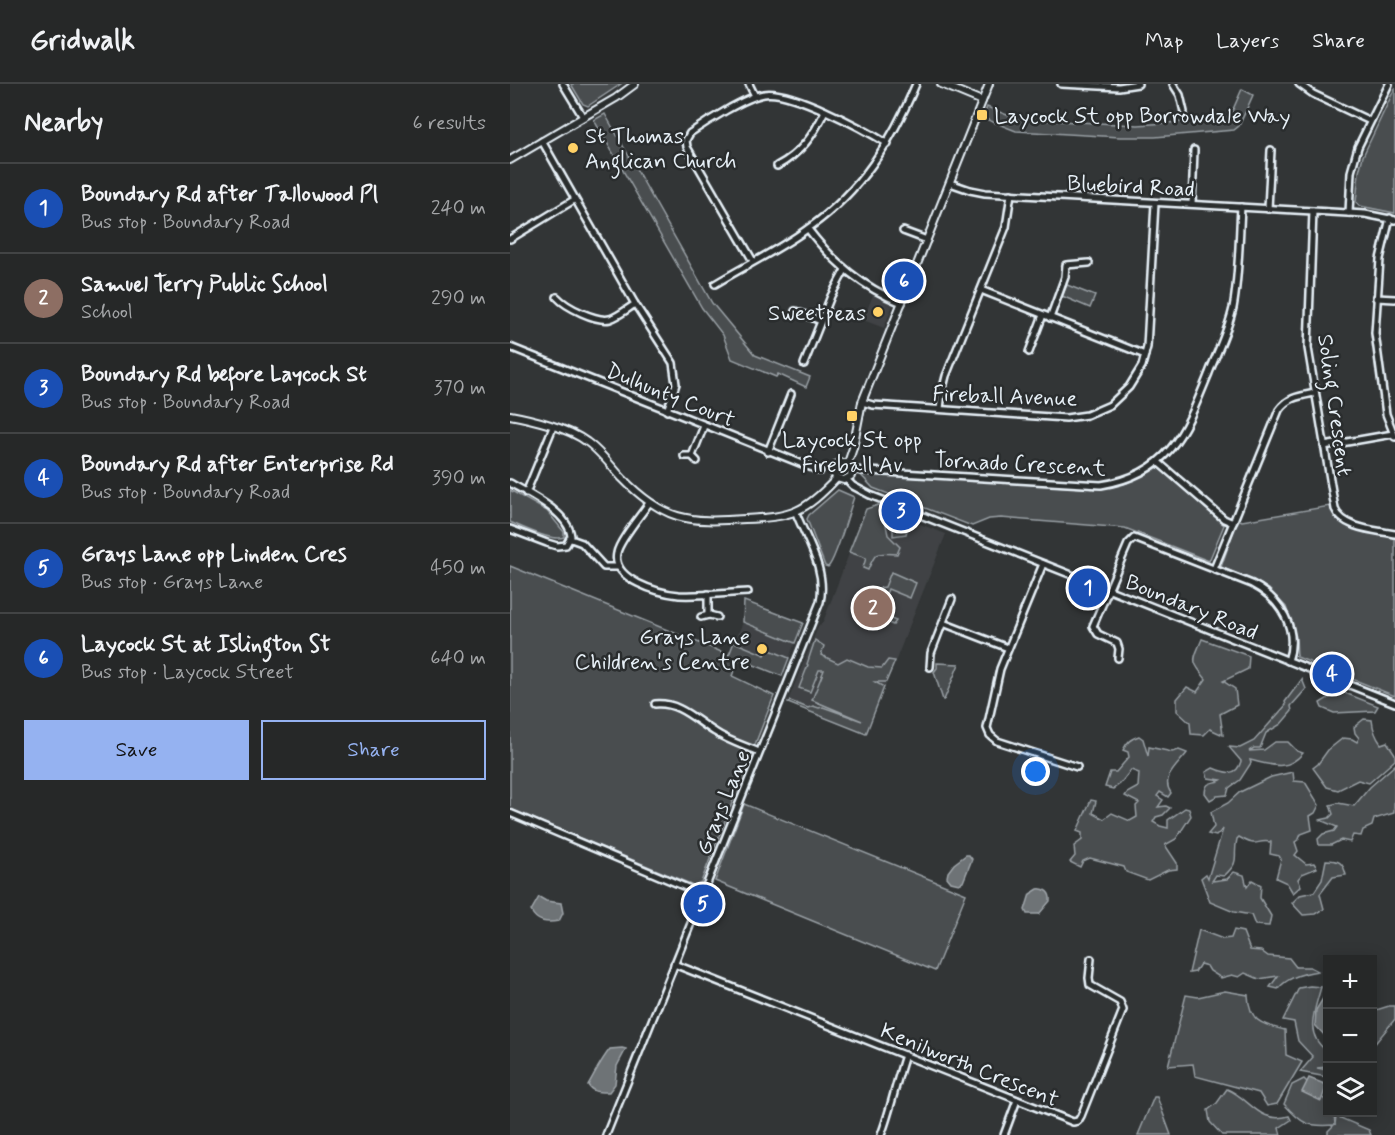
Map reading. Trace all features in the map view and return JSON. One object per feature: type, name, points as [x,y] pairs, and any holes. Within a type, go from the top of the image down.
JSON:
[{"type":"street","points":[[563,84],[583,117]]},
{"type":"street","points":[[510,160],[635,84]]},
{"type":"street","points":[[749,84],[755,96]]},
{"type":"street","points":[[715,284],[808,229],[853,190],[888,144],[916,84]]},
{"type":"street","points":[[941,84],[982,101]]},
{"type":"street","points":[[837,478],[847,480],[851,476],[852,470],[848,463],[862,402],[989,84]]},
{"type":"street","points":[[1061,84],[1119,87],[1138,84]]},
{"type":"street","points":[[1173,84],[1180,95],[1184,112]]},
{"type":"street","points":[[1299,84],[1370,122]]},
{"type":"street","points":[[1349,213],[1351,172],[1358,147],[1389,84]]},
{"type":"street","points":[[753,261],[686,142],[687,136],[755,96],[767,93],[780,94],[825,111],[856,125],[888,144]]},
{"type":"street","points":[[777,166],[794,156],[804,146],[816,131],[825,111]]},
{"type":"street","points":[[542,141],[635,304],[670,358],[675,370],[676,387],[667,411]]},
{"type":"street","points":[[1192,204],[1194,150]]},
{"type":"street","points":[[1268,209],[1271,150]]},
{"type":"street","name":"Bluebird Road","points":[[950,183],[977,192],[1312,211]]},
{"type":"street","points":[[940,409],[946,376],[1006,227],[1011,194]]},
{"type":"street","points":[[510,239],[574,200]]},
{"type":"street","name":"Fireball Avenue","points":[[862,402],[873,405],[1061,418],[1087,415],[1110,405],[1126,391],[1138,374],[1145,355],[1155,203]]},
{"type":"street","name":"Tornado Crescent","points":[[852,470],[1101,486],[1136,476],[1158,462],[1180,438],[1188,425],[1228,326],[1235,294],[1240,207]]},
{"type":"street","points":[[1312,211],[1392,219],[1380,259],[1376,348],[1386,414],[1394,435],[1324,446]]},
{"type":"street","name":"Soling Crescent","points":[[1312,211],[1307,338],[1332,496],[1337,515],[1346,523],[1395,534]]},
{"type":"street","points":[[808,229],[845,270],[874,290],[902,303]]},
{"type":"street","points":[[903,231],[927,240]]},
{"type":"street","points":[[1050,318],[1065,278],[1066,265],[1089,263]]},
{"type":"street","points":[[804,364],[837,283],[845,270]]},
{"type":"street","points":[[981,290],[1145,355]]},
{"type":"street","points":[[557,297],[571,308],[602,319],[612,318],[635,304]]},
{"type":"street","points":[[1377,298],[1395,299]]},
{"type":"street","points":[[795,311],[821,321]]},
{"type":"street","points":[[1029,352],[1043,315]]},
{"type":"street","name":"Dulhunty Court","points":[[510,347],[820,471]]},
{"type":"street","points":[[1214,569],[1279,410],[1284,403],[1293,398],[1315,393]]},
{"type":"street","points":[[768,452],[791,394]]},
{"type":"street","points":[[510,415],[574,434],[588,442],[649,503],[670,514],[698,521],[768,518],[796,513],[815,500],[837,478]]},
{"type":"street","points":[[692,456],[704,426]]},
{"type":"street","points":[[526,493],[553,427]]},
{"type":"street","points":[[684,456],[692,456],[697,461]]},
{"type":"street","points":[[837,478],[834,470],[837,465],[842,462],[848,463]]},
{"type":"street","points":[[1158,462],[1224,519],[1233,523]]},
{"type":"street","name":"Boundary Road","points":[[847,480],[864,492],[1395,704]]},
{"type":"street","points":[[510,483],[555,511],[570,531],[571,538],[566,545],[557,546],[510,529]]},
{"type":"street","points":[[649,503],[618,549],[616,556],[618,567],[623,575],[662,592],[683,595],[748,592]]},
{"type":"street","name":"Grays Lane","points":[[606,1135],[817,609],[821,594],[820,572],[796,513]]},
{"type":"street","points":[[571,538],[582,543],[604,567],[618,567]]},
{"type":"street","points":[[1118,658],[1117,643],[1098,634],[1093,628],[1128,544],[1134,538],[1260,588],[1276,602],[1284,614],[1291,633],[1291,650],[1288,661]]},
{"type":"street","points":[[1043,564],[1000,669],[987,721],[990,735],[1000,742],[1077,767]]},
{"type":"street","points":[[708,594],[708,615]]},
{"type":"street","points":[[930,667],[930,655],[952,599]]},
{"type":"street","points":[[701,617],[708,615],[717,617]]},
{"type":"street","points":[[943,623],[1008,648]]},
{"type":"street","points":[[655,704],[665,704],[680,709],[716,733],[759,752]]},
{"type":"street","points":[[510,813],[702,894]]},
{"type":"street","name":"Kenilworth Crescent","points":[[674,964],[1070,1122],[1076,1122],[1081,1116],[1122,1010],[1120,1002],[1090,985],[1091,959]]},
{"type":"street","points":[[882,1135],[905,1055]]},
{"type":"street","points":[[1004,1135],[1017,1100]]},
{"type":"shaded area","points":[[571,84],[621,84],[588,106],[583,104]]},
{"type":"shaded area","points":[[1395,88],[1395,213],[1360,206],[1356,202],[1363,156]]},
{"type":"shaded area","points":[[1242,89],[1253,95],[1239,126],[1234,130],[1155,137],[1120,137],[1016,131],[983,118],[987,107],[1017,119],[1138,125],[1210,120],[1230,116]]},
{"type":"shaded area","points":[[605,114],[712,303],[755,355],[810,377],[806,387],[778,374],[776,377],[732,359],[723,335],[702,308],[594,120]]},
{"type":"shaded area","points":[[1067,285],[1095,296],[1090,308],[1062,296]]},
{"type":"shaded area","name":"Sweetpeas","points":[[873,295],[893,305],[884,328],[863,320]]},
{"type":"shaded area","points":[[1159,467],[1224,525],[1209,561],[1125,528],[1001,518],[989,519],[972,526],[873,488],[860,474],[1101,489],[1127,483]]},
{"type":"shaded area","points":[[510,490],[547,511],[564,532],[564,537],[545,536],[510,522]]},
{"type":"shaded area","points":[[838,490],[854,497],[828,567],[825,566],[807,519]]},
{"type":"shaded area","points":[[878,505],[906,517],[904,524],[897,523],[907,530],[906,534],[893,536],[893,530],[888,525],[895,522],[885,520],[888,535],[900,547],[897,554],[876,555],[868,570],[863,568],[866,558],[849,552],[866,509]]},
{"type":"shaded area","points":[[873,506],[946,534],[866,735],[787,703],[818,627],[823,622],[866,509]]},
{"type":"shaded area","points":[[1330,506],[1340,522],[1356,530],[1395,538],[1395,696],[1297,657],[1296,637],[1286,607],[1269,589],[1221,567],[1238,519],[1242,521]]},
{"type":"shaded area","points":[[510,566],[729,655],[734,642],[765,655],[768,649],[789,658],[782,676],[739,659],[732,676],[774,696],[701,882],[693,885],[510,809]]},
{"type":"shaded area","points":[[891,572],[916,583],[910,598],[888,589],[884,599],[887,600],[885,605],[874,600],[879,588],[885,587]]},
{"type":"shaded area","points":[[857,596],[882,606],[879,614],[896,621],[893,625],[862,612],[864,607],[854,603]]},
{"type":"shaded area","points":[[744,601],[803,623],[795,643],[743,622]]},
{"type":"shaded area","name":"Grays Lane Children's Centre","points":[[743,622],[795,643],[782,676],[729,655]]},
{"type":"shaded area","points":[[1202,639],[1249,656],[1248,669],[1223,681],[1235,689],[1237,705],[1220,714],[1223,735],[1210,729],[1204,735],[1191,734],[1190,723],[1177,711],[1177,699],[1187,687],[1197,692],[1206,679],[1195,664]]},
{"type":"shaded area","points":[[815,640],[824,646],[821,655],[838,663],[847,658],[868,667],[882,668],[888,660],[895,661],[886,682],[875,682],[884,687],[866,734],[788,703],[790,701],[808,708],[823,707],[862,721],[812,700],[824,670],[819,670],[810,692],[799,688]]},
{"type":"shaded area","points":[[937,663],[959,664],[944,700],[934,672]]},
{"type":"shaded area","points":[[1302,679],[1306,689],[1291,706],[1292,711],[1281,724],[1266,733],[1260,748],[1249,751],[1264,750],[1275,742],[1288,742],[1297,751],[1303,753],[1291,763],[1279,766],[1250,760],[1251,763],[1240,780],[1229,788],[1227,795],[1217,796],[1210,800],[1205,793],[1207,786],[1221,780],[1208,778],[1206,772],[1213,768],[1226,772],[1237,770],[1241,761],[1229,747],[1240,748],[1254,741],[1286,705],[1285,702]]},
{"type":"shaded area","points":[[1340,691],[1378,706],[1375,711],[1334,713],[1322,708],[1320,703],[1330,697],[1333,692]]},
{"type":"shaded area","points":[[1364,719],[1372,720],[1377,738],[1381,744],[1387,742],[1395,754],[1395,760],[1369,783],[1358,780],[1338,790],[1327,787],[1313,768],[1328,750],[1343,738],[1357,742],[1359,738],[1354,727]]},
{"type":"shaded area","points":[[1139,736],[1143,739],[1148,756],[1149,747],[1187,753],[1169,777],[1168,787],[1171,793],[1168,797],[1160,792],[1157,796],[1163,800],[1158,807],[1170,808],[1163,815],[1156,817],[1153,822],[1168,828],[1168,820],[1185,808],[1189,809],[1191,816],[1176,839],[1165,845],[1177,863],[1177,869],[1168,870],[1148,880],[1126,872],[1124,867],[1090,858],[1083,861],[1080,867],[1070,862],[1075,856],[1074,846],[1082,840],[1082,833],[1077,831],[1091,800],[1096,801],[1093,813],[1104,819],[1112,813],[1130,821],[1137,817],[1136,806],[1139,803],[1125,796],[1138,787],[1139,773],[1131,770],[1113,789],[1105,787],[1110,772],[1116,772],[1129,757],[1128,752],[1123,750],[1126,745]]},
{"type":"shaded area","points":[[1395,765],[1394,813],[1374,819],[1372,826],[1363,830],[1361,836],[1353,835],[1350,842],[1341,840],[1331,845],[1319,845],[1318,839],[1323,834],[1334,831],[1337,827],[1320,820],[1329,818],[1333,814],[1330,805],[1338,803],[1354,806],[1370,787]]},
{"type":"shaded area","points":[[1293,772],[1294,781],[1305,782],[1319,805],[1315,813],[1310,816],[1312,830],[1301,834],[1295,842],[1298,851],[1295,855],[1306,864],[1314,863],[1317,868],[1302,874],[1298,879],[1301,886],[1293,893],[1287,883],[1276,878],[1281,859],[1279,856],[1270,854],[1271,842],[1254,843],[1239,837],[1233,866],[1224,876],[1216,875],[1212,881],[1227,879],[1234,872],[1244,875],[1247,887],[1252,880],[1261,885],[1260,898],[1271,916],[1269,926],[1255,925],[1251,915],[1234,912],[1210,902],[1201,878],[1206,874],[1208,878],[1223,829],[1216,836],[1208,834],[1214,827],[1211,812],[1228,803],[1240,792],[1271,777]]},
{"type":"shaded area","points":[[744,804],[966,894],[935,971],[715,881]]},
{"type":"shaded area","points":[[966,855],[972,859],[963,882],[959,884],[951,882],[947,877],[948,872]]},
{"type":"shaded area","points":[[1326,860],[1340,863],[1346,875],[1333,877],[1320,894],[1324,909],[1316,914],[1303,915],[1292,903],[1300,895],[1314,892],[1322,880]]},
{"type":"shaded area","points":[[1038,889],[1047,892],[1050,901],[1039,914],[1027,914],[1025,910],[1030,894]]},
{"type":"shaded area","points":[[539,897],[546,901],[561,903],[563,913],[559,921],[543,921],[533,915],[531,911]]},
{"type":"shaded area","points":[[1199,930],[1223,939],[1231,938],[1234,930],[1243,932],[1250,950],[1261,951],[1268,956],[1289,958],[1296,967],[1310,967],[1318,971],[1302,974],[1278,989],[1270,987],[1278,976],[1259,979],[1245,973],[1239,977],[1232,975],[1221,978],[1210,971],[1207,966],[1200,964],[1195,972],[1189,973]]},
{"type":"shaded area","points":[[1321,987],[1314,1013],[1313,1029],[1315,1037],[1323,1047],[1323,1067],[1317,1068],[1323,1069],[1323,1076],[1300,1072],[1313,1057],[1298,1041],[1294,1022],[1283,1020],[1299,988]]},
{"type":"shaded area","points":[[1225,991],[1248,995],[1254,1016],[1263,1024],[1285,1030],[1286,1055],[1302,1062],[1277,1104],[1267,1106],[1259,1093],[1195,1076],[1193,1064],[1168,1066],[1186,995],[1198,997]]},
{"type":"shaded area","points":[[1323,999],[1323,1034],[1315,1025],[1316,1010]]},
{"type":"shaded area","points":[[1395,1006],[1395,1019],[1377,1041],[1377,1010]]},
{"type":"shaded area","points":[[610,1049],[626,1049],[617,1066],[615,1084],[609,1092],[597,1092],[592,1089],[588,1085],[607,1053]]},
{"type":"shaded area","points":[[1309,1078],[1323,1083],[1321,1101],[1302,1092]]},
{"type":"shaded area","points":[[1304,1079],[1323,1098],[1323,1117],[1334,1117],[1335,1125],[1336,1117],[1338,1117],[1369,1130],[1371,1135],[1328,1135],[1328,1131],[1334,1125],[1311,1125],[1301,1120],[1284,1104],[1292,1085]]},
{"type":"shaded area","points":[[1227,1089],[1262,1114],[1279,1118],[1289,1116],[1291,1120],[1279,1128],[1281,1135],[1222,1135],[1210,1122],[1208,1110],[1217,1103]]},
{"type":"shaded area","points":[[1154,1097],[1157,1097],[1171,1135],[1138,1135]]},
{"type":"place","name":"Laycock St opp Borrowdale Way","points":[[982,115]]},
{"type":"place","name":"St Thomas Anglican Church","points":[[573,148]]},
{"type":"place","name":"Laycock St at Islington St","points":[[904,281]]},
{"type":"place","name":"Sweetpeas","points":[[878,312]]},
{"type":"place","name":"Laycock St opp Fireball Av","points":[[852,416]]},
{"type":"place","name":"Boundary Rd before Laycock St","points":[[901,511]]},
{"type":"place","name":"Boundary Rd after Tallowood Pl","points":[[1088,588]]},
{"type":"place","name":"Samuel Terry Public School","points":[[873,608]]},
{"type":"place","name":"Grays Lane Children's Centre","points":[[762,649]]},
{"type":"place","name":"Boundary Rd after Enterprise Rd","points":[[1332,674]]},
{"type":"place","name":"Grays Lane opp Linden Cres","points":[[703,904]]}]
